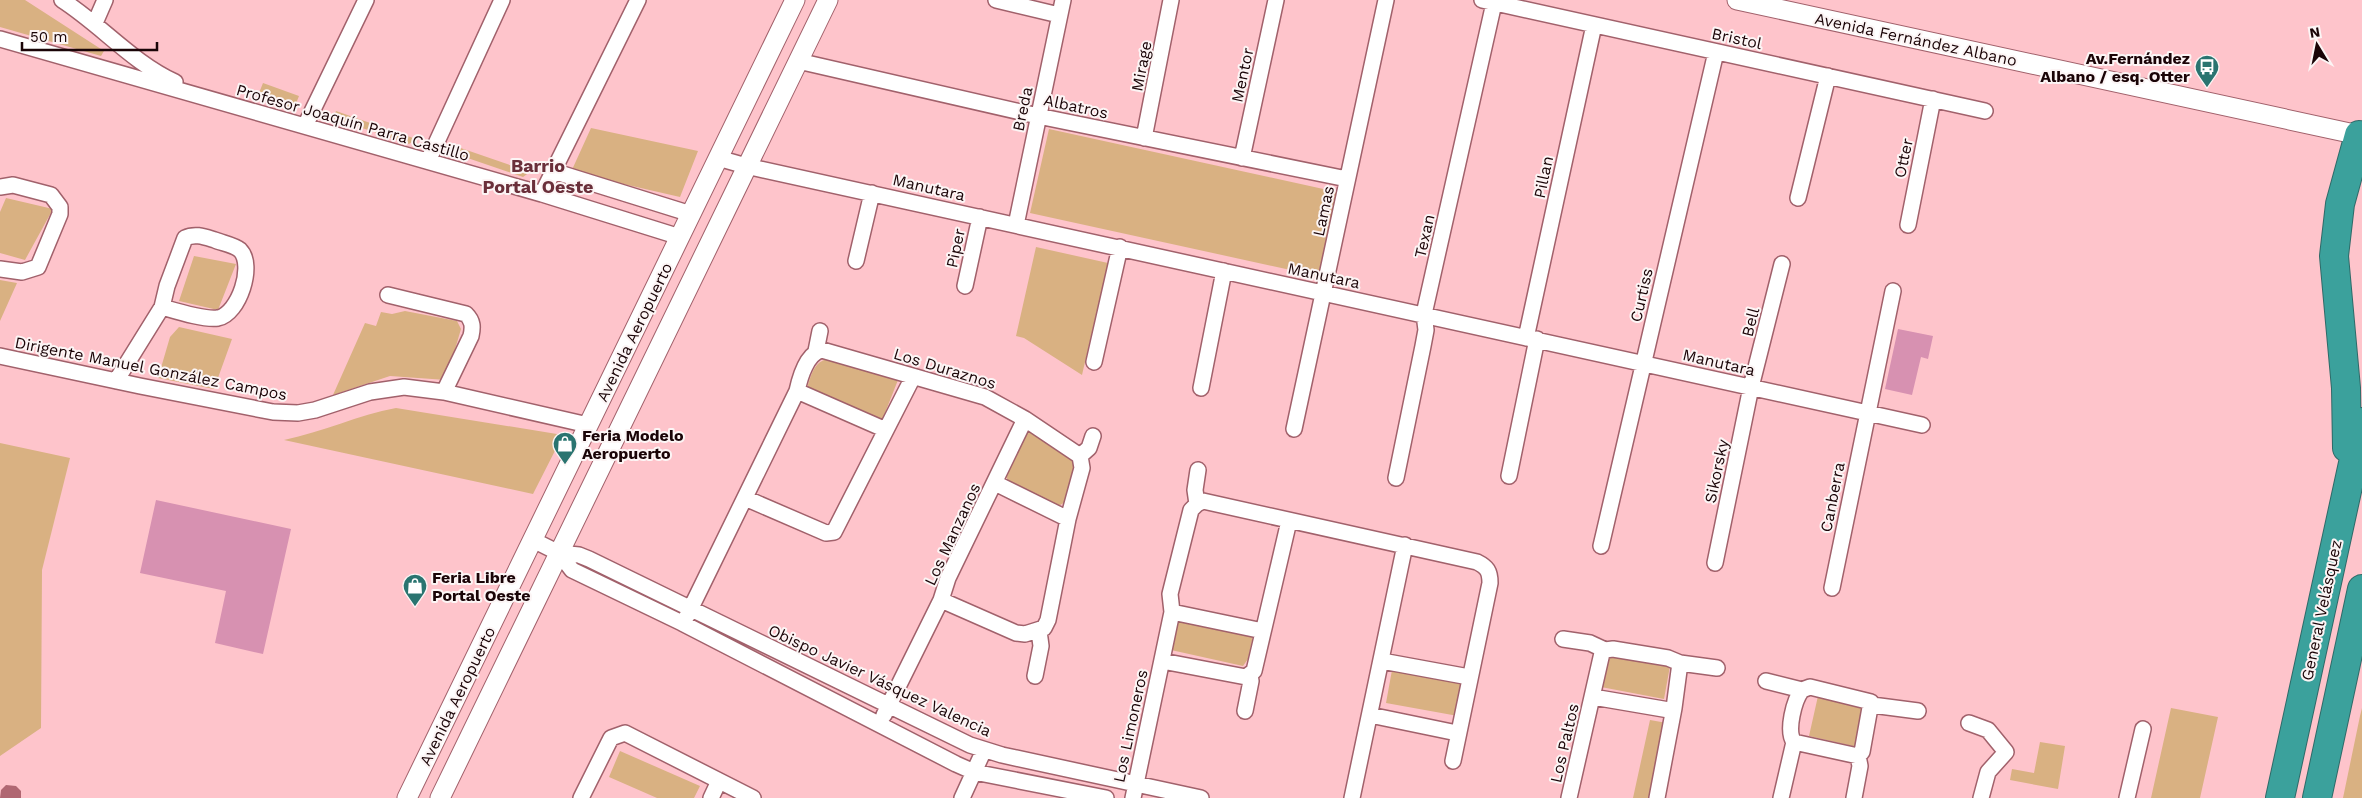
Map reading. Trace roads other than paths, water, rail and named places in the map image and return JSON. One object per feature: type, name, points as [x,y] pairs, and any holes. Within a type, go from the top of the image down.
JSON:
[{"type":"highway","points":[[2343,510],[2346,454],[2346,388],[2334,256],[2340,204],[2359,135]]},
{"type":"highway","name":"General Velásquez","points":[[2280,798],[2362,422]]},
{"type":"highway","points":[[2317,798],[2362,589]]},
{"type":"highway","points":[[2333,721],[2362,654]]},
{"type":"street","points":[[95,22],[105,0]]},
{"type":"street","points":[[305,126],[366,0]]},
{"type":"street","points":[[428,162],[502,0]]},
{"type":"street","points":[[542,194],[638,0]]},
{"type":"street","name":"Avenida Aeropuerto","points":[[406,798],[795,0]]},
{"type":"street","name":"Avenida Aeropuerto","points":[[440,798],[828,0]]},
{"type":"street","points":[[996,0],[1061,8]]},
{"type":"street","name":"Mirage","points":[[1144,138],[1171,0]]},
{"type":"street","name":"Mentor","points":[[1242,158],[1276,0]]},
{"type":"street","name":"Lamas","points":[[1294,429],[1386,0]]},
{"type":"street","name":"Avenida Fernández Albano","points":[[1736,0],[2359,135]]},
{"type":"street","name":"Bristol","points":[[1488,1],[1985,110]]},
{"type":"street","name":"Texan","points":[[1396,478],[1426,330],[1424,314],[1488,1]]},
{"type":"street","name":"Profesor Joaquín Parra Castillo","points":[[71,2],[158,74],[217,101]]},
{"type":"street","name":"Breda","points":[[1016,225],[1061,8]]},
{"type":"street","name":"Pillan","points":[[1509,476],[1531,338],[1594,25]]},
{"type":"street","name":"Profesor Joaquín Parra Castillo","points":[[0,39],[542,194],[680,237]]},
{"type":"street","name":"Curtiss","points":[[1602,546],[1716,52]]},
{"type":"street","name":"Albatros","points":[[798,61],[1038,116],[1347,179]]},
{"type":"street","points":[[1798,198],[1828,76]]},
{"type":"street","name":"Otter","points":[[1908,225],[1933,99]]},
{"type":"street","name":"Manutara","points":[[718,158],[746,166],[1922,425]]},
{"type":"street","points":[[553,172],[691,214]]},
{"type":"street","points":[[0,187],[13,185],[51,195],[60,207],[60,214],[38,267],[22,272],[0,269]]},
{"type":"street","points":[[856,261],[872,193]]},
{"type":"street","name":"Piper","points":[[965,286],[980,217]]},
{"type":"street","points":[[116,381],[162,307],[167,286],[185,238],[190,236],[207,238],[234,247],[244,256],[246,271],[241,289],[233,309],[225,316],[214,318],[162,307]]},
{"type":"street","points":[[1094,362],[1120,248]]},
{"type":"street","name":"Bell","points":[[1752,387],[1782,264]]},
{"type":"street","points":[[1201,388],[1224,270]]},
{"type":"street","points":[[1867,412],[1893,291]]},
{"type":"street","points":[[388,295],[466,314],[471,319],[473,328],[471,336],[444,392]]},
{"type":"street","points":[[682,624],[797,391],[811,356],[816,351],[820,331]]},
{"type":"street","name":"Los Duraznos","points":[[816,351],[822,350],[985,397],[1025,419],[1080,456]]},
{"type":"street","name":"Dirigente Manuel González Campos","points":[[0,356],[116,381],[285,413],[315,410],[370,392],[393,388],[444,392],[588,425]]},
{"type":"street","points":[[745,498],[831,534],[838,528],[913,377]]},
{"type":"street","name":"Sikorsky","points":[[1715,563],[1752,387]]},
{"type":"street","points":[[797,391],[886,430]]},
{"type":"street","name":"Canberra","points":[[1832,588],[1867,412]]},
{"type":"street","name":"Los Manzanos","points":[[880,723],[941,600],[948,578],[1025,419]]},
{"type":"street","points":[[1035,676],[1041,646],[1039,631],[1044,628],[1048,620],[1068,519],[1082,468],[1080,456],[1088,448],[1093,436]]},
{"type":"street","name":"Los Limoneros","points":[[1134,791],[1172,612],[1170,594],[1191,510],[1197,504],[1195,490],[1198,470]]},
{"type":"street","name":"Los Manzanos","points":[[995,483],[1068,519]]},
{"type":"street","points":[[1197,504],[1203,501],[1220,504],[1289,521],[1405,545],[1477,562],[1487,567],[1490,574],[1490,583],[1452,761]]},
{"type":"street","points":[[1245,711],[1251,681],[1250,675],[1254,671],[1289,521]]},
{"type":"street","name":"Obispo Javier Vásquez Valencia","points":[[532,540],[559,553],[579,555],[888,706],[984,750],[1134,791],[1201,798]]},
{"type":"street","points":[[1352,798],[1405,545]]},
{"type":"street","name":"Obispo Javier Vásquez Valencia","points":[[559,553],[572,570],[880,723],[974,772],[1106,798]]},
{"type":"street","name":"Los Manzanos","points":[[941,600],[1016,633],[1025,634],[1039,631]]},
{"type":"street","points":[[1172,612],[1263,630]]},
{"type":"street","points":[[1563,639],[1590,643],[1605,650],[1668,658],[1680,663],[1717,668]]},
{"type":"street","name":"Los Paltos","points":[[1569,798],[1600,659],[1605,650]]},
{"type":"street","name":"Los Limoneros","points":[[1162,661],[1246,677],[1250,675]]},
{"type":"street","points":[[1382,661],[1470,677]]},
{"type":"street","points":[[1657,798],[1674,708],[1680,663]]},
{"type":"street","points":[[1766,681],[1802,690],[1810,687],[1869,700],[1872,705],[1862,752],[1858,756]]},
{"type":"street","points":[[1781,798],[1794,742],[1791,738],[1790,727],[1802,690]]},
{"type":"street","name":"Los Paltos","points":[[1593,696],[1669,710],[1674,708]]},
{"type":"street","points":[[1872,705],[1918,711]]},
{"type":"street","points":[[1370,715],[1457,733]]},
{"type":"street","points":[[1969,724],[1988,730],[2006,752],[1988,772],[1981,798]]},
{"type":"street","points":[[2127,798],[2143,730]]},
{"type":"street","points":[[581,798],[611,738],[624,733],[753,798]]},
{"type":"street","points":[[1794,742],[1858,756]]},
{"type":"street","points":[[962,798],[984,750]]},
{"type":"street","points":[[1854,798],[1860,766],[1858,756]]},
{"type":"street","points":[[711,798],[719,781]]},
{"type":"place","name":"Av.Fernández Albano / esq. Otter","points":[[2207,88]]},
{"type":"place","name":"Feria Modelo Aeropuerto","points":[[565,465]]},
{"type":"place","name":"Feria Libre Portal Oeste","points":[[415,607]]},
{"type":"district","name":"Barrio Portal Oeste","points":[[538,176]]}]
